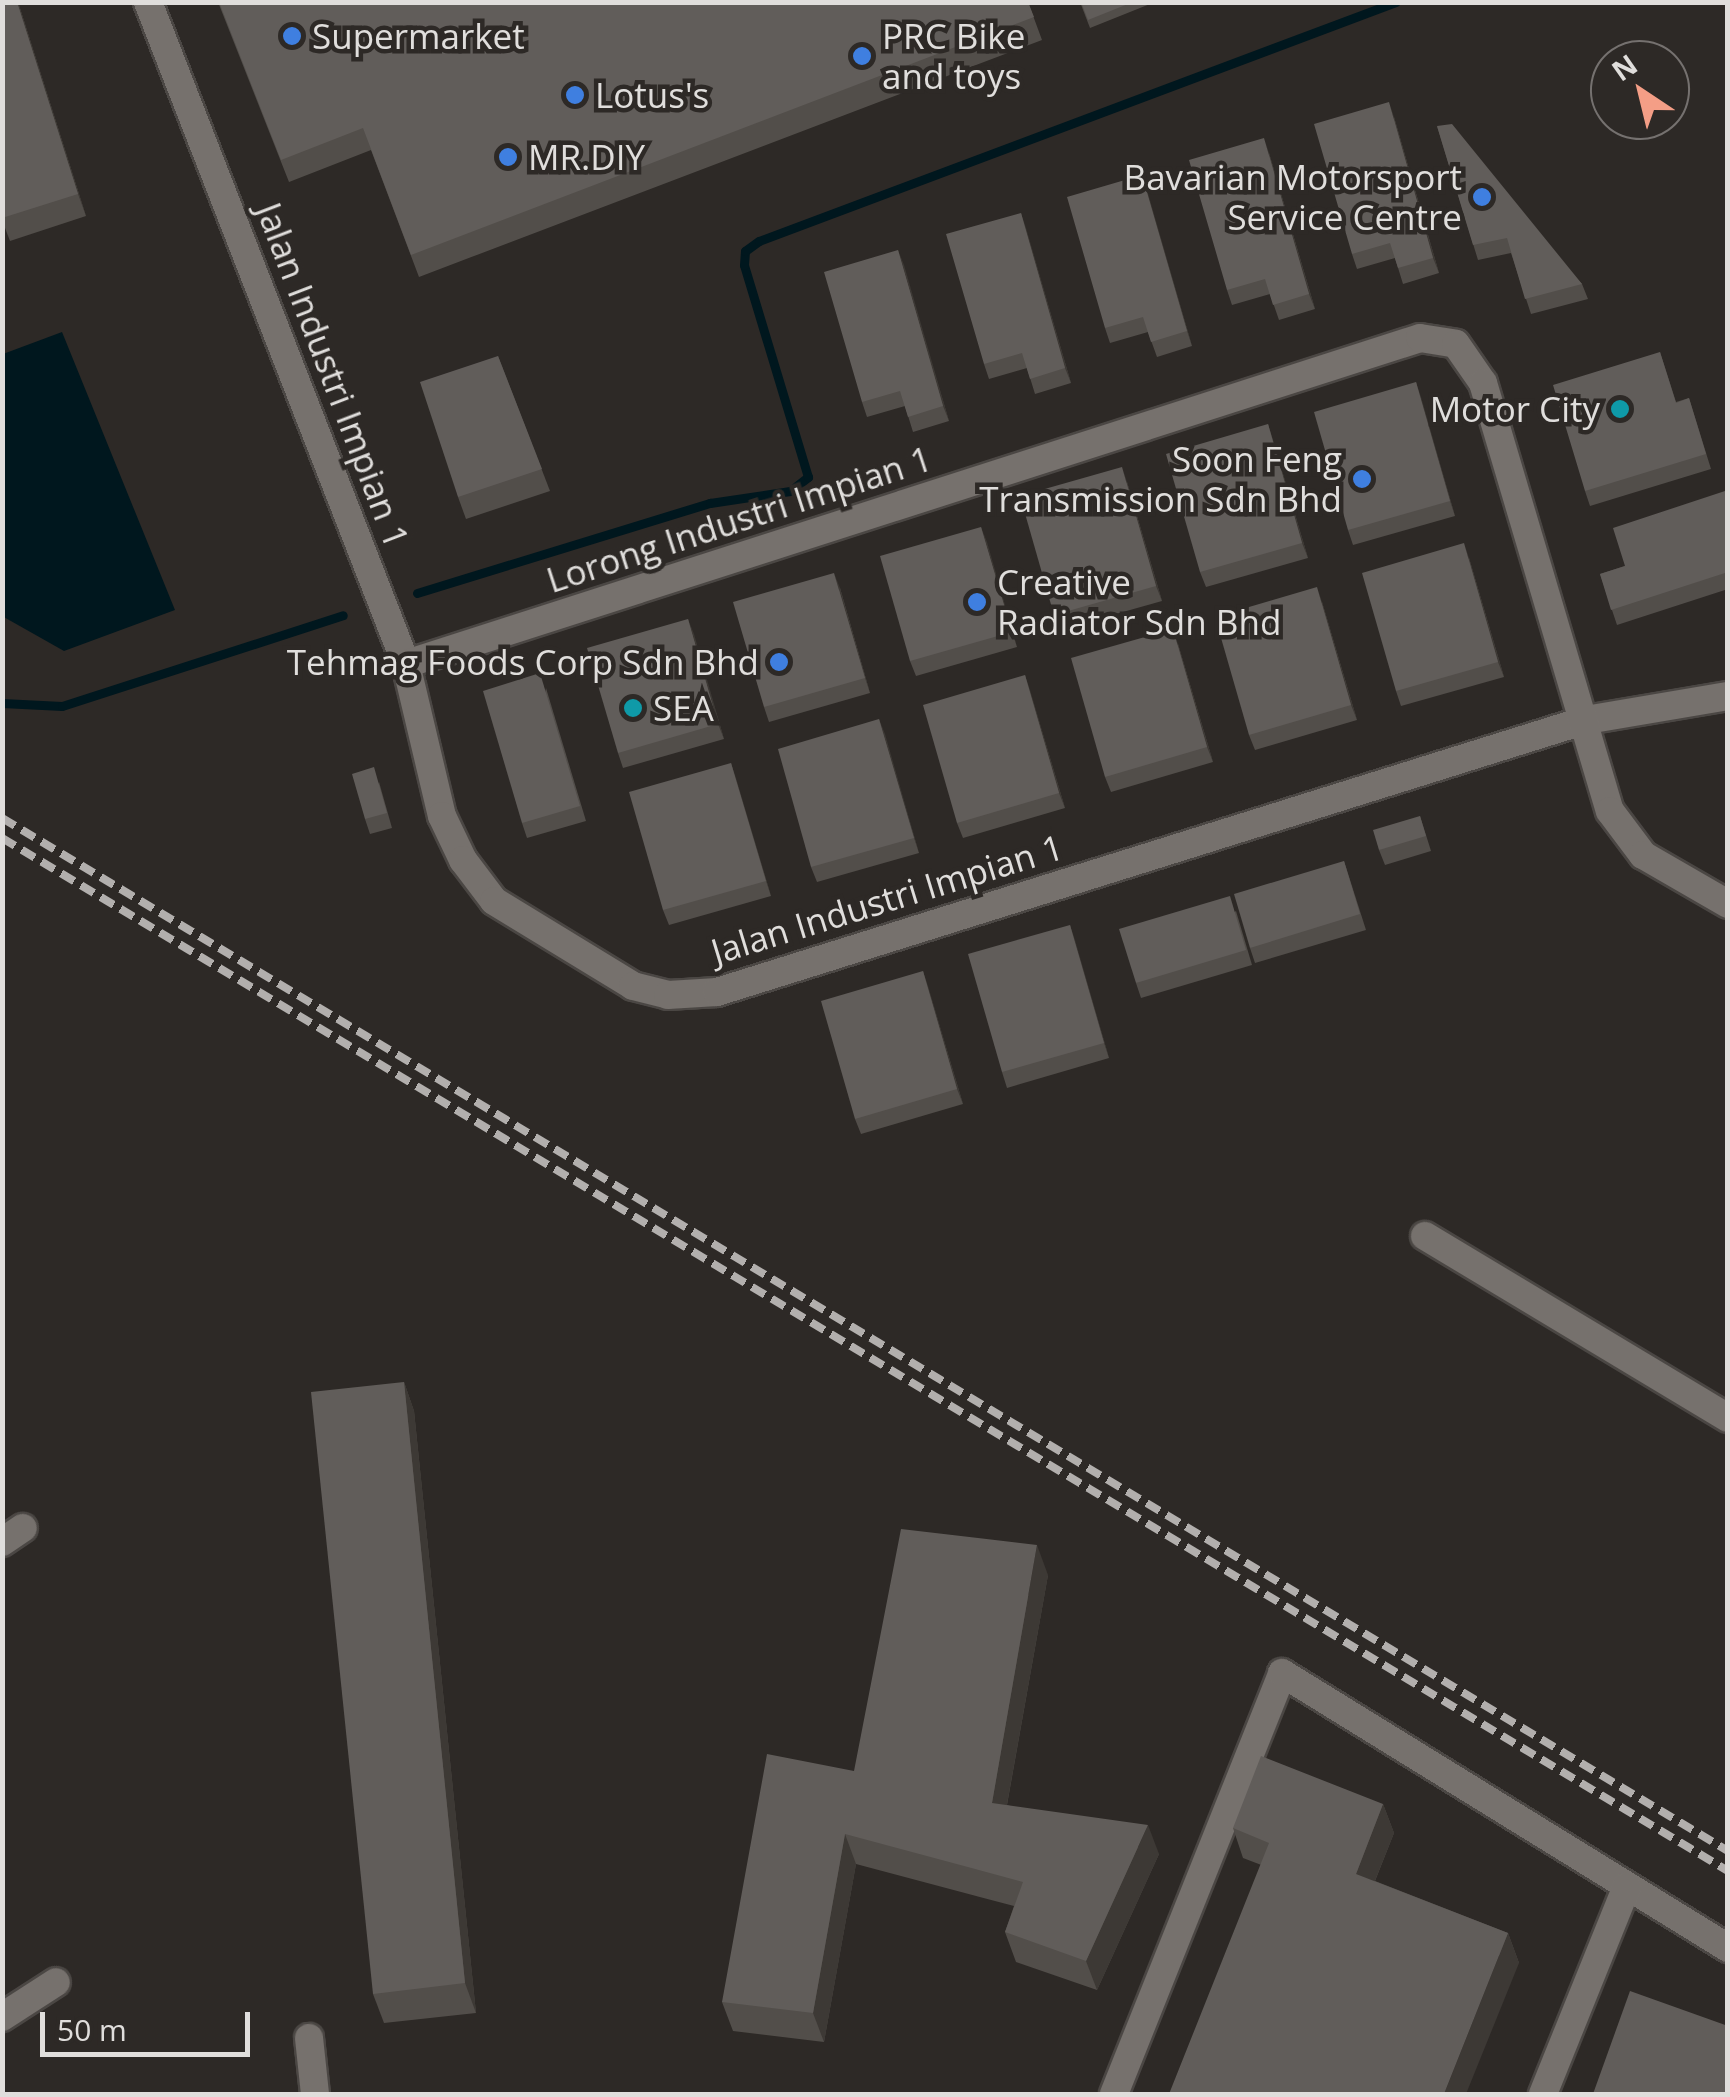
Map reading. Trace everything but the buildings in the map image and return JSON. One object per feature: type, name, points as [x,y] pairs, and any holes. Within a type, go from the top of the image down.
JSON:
[{"type":"street","name":"Jalan Industri Impian 1","points":[[148,2],[406,664],[442,816],[494,901],[632,986],[668,995],[768,978],[1586,720],[1728,696]]},
{"type":"street","name":"Lorong Industri Impian 1","points":[[406,664],[1420,338],[1456,344],[1483,383],[1610,811],[1643,855],[1728,904]]},
{"type":"street","points":[[1426,1236],[1728,1418]]},
{"type":"street","points":[[1114,2094],[1282,1673],[1728,1948]]},
{"type":"street","points":[[1543,2094],[1627,1886]]},
{"type":"street","points":[[2,2017],[56,1982]]},
{"type":"street","points":[[309,2038],[314,2094]]},
{"type":"water","points":[[62,332],[175,610],[64,651],[2,616],[3,354]]},
{"type":"waterway","points":[[417,593],[710,503],[790,491],[808,477],[744,265],[745,251],[759,241],[1396,2]]},
{"type":"waterway","points":[[2,703],[62,706],[343,615]]},
{"type":"railway","points":[[2,818],[1728,1851]]},
{"type":"railway","points":[[2,838],[1728,1871]]},
{"type":"place","name":"Supermarket","points":[[292,36]]},
{"type":"place","name":"PRC Bike and toys","points":[[862,56]]},
{"type":"place","name":"Lotus's","points":[[575,95]]},
{"type":"place","name":"MR.DIY","points":[[508,157]]},
{"type":"place","name":"Bavarian Motorsport Service Centre","points":[[1482,197]]},
{"type":"place","name":"Motor City","points":[[1620,409]]},
{"type":"place","name":"Soon Feng Transmission Sdn Bhd","points":[[1362,479]]},
{"type":"place","name":"Creative Radiator Sdn Bhd","points":[[977,602]]},
{"type":"place","name":"Tehmag Foods Corp Sdn Bhd","points":[[779,662]]},
{"type":"place","name":"SEA","points":[[633,708]]}]
